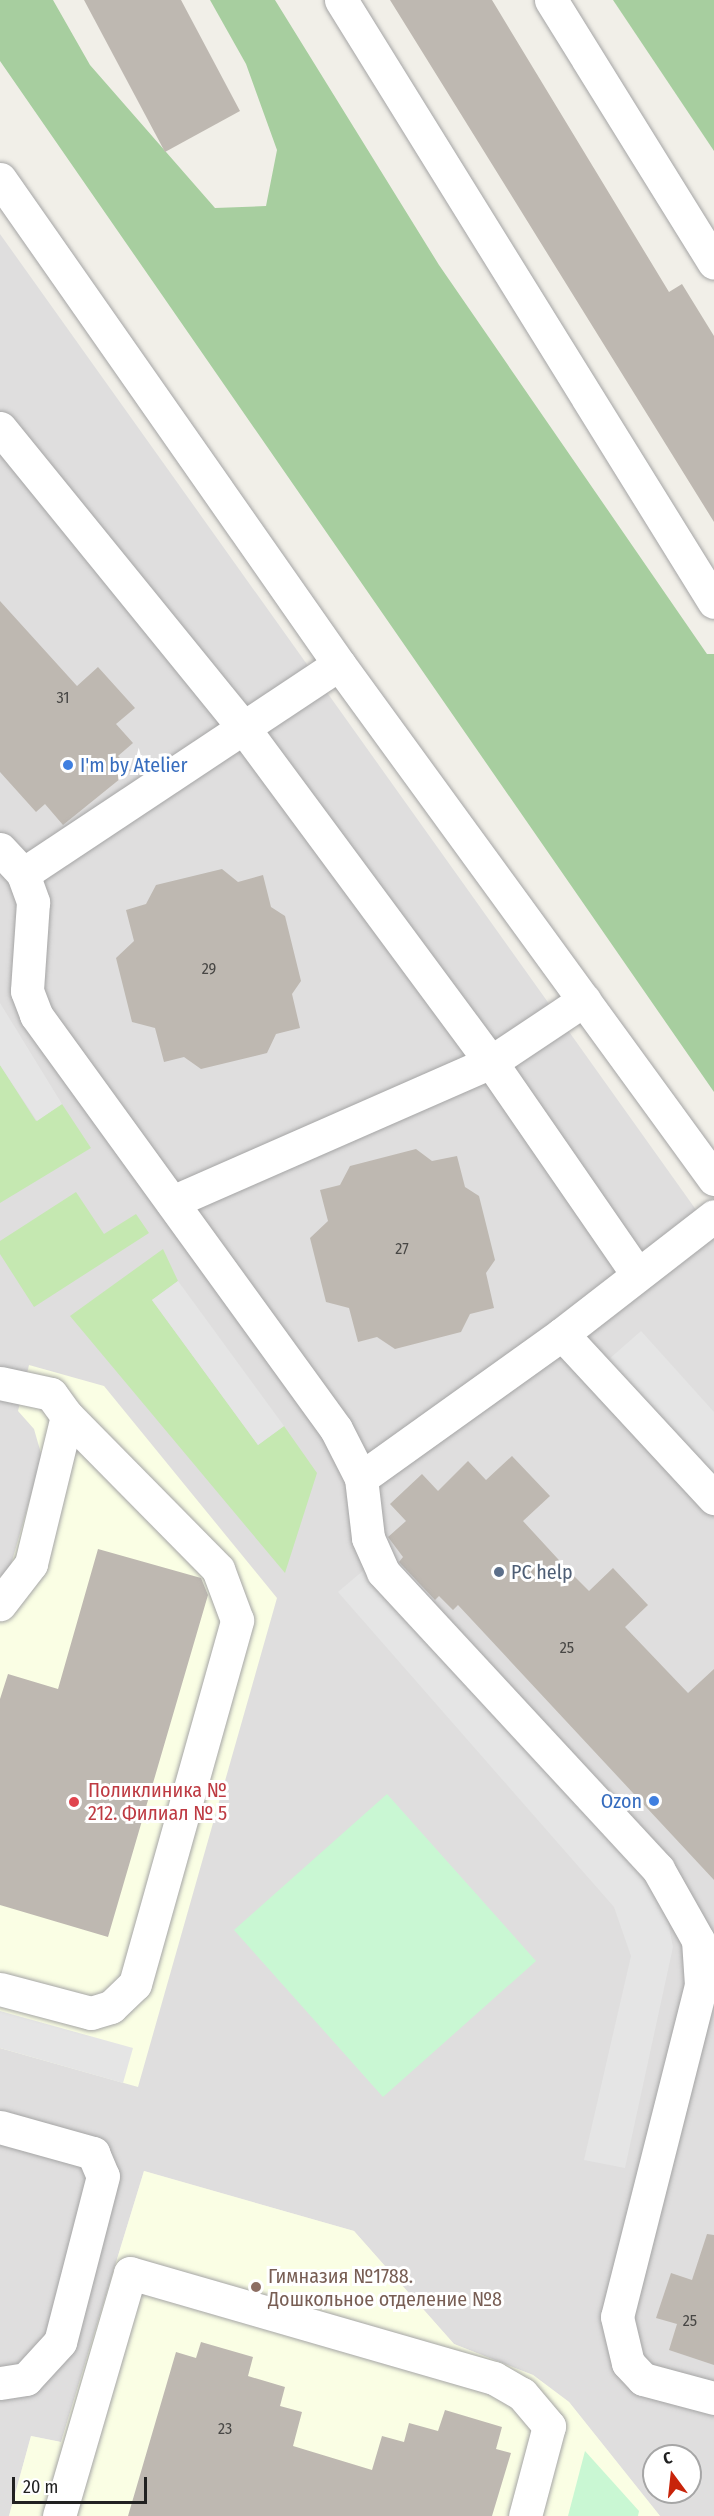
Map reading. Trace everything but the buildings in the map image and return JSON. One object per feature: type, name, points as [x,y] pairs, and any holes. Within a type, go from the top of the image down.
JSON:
[{"type":"street","points":[[341,0],[714,602]]},
{"type":"street","points":[[551,0],[714,263]]},
{"type":"street","points":[[0,179],[339,664],[714,1179]]},
{"type":"street","points":[[0,428],[245,730],[491,1062],[637,1274]]},
{"type":"street","points":[[23,874],[245,730],[339,664]]},
{"type":"street","points":[[0,849],[23,874],[33,902],[27,991],[36,1015],[336,1429],[361,1478],[368,1538],[383,1572],[658,1869],[698,1940],[701,1985],[617,2317],[628,2363],[643,2379],[714,2398]]},
{"type":"street","points":[[172,1202],[491,1062],[584,1000]]},
{"type":"street","points":[[361,1478],[562,1334],[714,1216]]},
{"type":"street","points":[[562,1334],[714,1498]]},
{"type":"street","points":[[0,1383],[51,1394],[67,1416],[218,1569],[237,1620],[135,1984],[111,2007],[91,2013],[0,1989]]},
{"type":"street","points":[[0,1604],[31,1564],[67,1416]]},
{"type":"street","points":[[0,2127],[93,2153],[103,2176],[60,2342],[26,2379],[0,2383]]},
{"type":"street","points":[[59,2516],[130,2273],[494,2378],[522,2394],[549,2426],[525,2516]]},
{"type":"shaded area","points":[[0,234],[714,1235],[714,2516],[660,2516],[650,2504],[702,2504],[702,2444],[642,2444],[642,2493],[569,2402],[533,2375],[454,2344],[354,2231],[144,2171],[61,2442],[31,2436],[9,2516],[0,2516]]},
{"type":"shaded area","points":[[0,1003],[62,1104],[37,1121],[0,1065]]},
{"type":"shaded area","points":[[178,1281],[284,1426],[258,1445],[152,1300]]},
{"type":"shaded area","points":[[641,1331],[714,1412],[714,1477],[608,1360]]},
{"type":"shaded area","points":[[29,1365],[104,1386],[277,1598],[138,2087],[0,2048],[0,1577],[10,1568],[42,1457],[34,1429],[18,1411]]},
{"type":"shaded area","points":[[365,1569],[645,1879],[667,1917],[673,1947],[625,2168],[584,2160],[631,1956],[614,1907],[338,1592]]},
{"type":"shaded area","points":[[0,2011],[133,2048],[123,2083],[0,2048]]},
{"type":"shaded area","name":"Гимназия №1788. Дошкольное отделение №8","points":[[144,2171],[354,2231],[454,2344],[533,2375],[569,2402],[642,2493],[642,2504],[650,2504],[660,2516],[9,2516],[31,2436],[61,2442]]},
{"type":"green space","points":[[0,0],[53,0],[90,65],[215,208],[266,206],[277,150],[246,64],[210,0],[275,0],[439,265],[707,654],[714,654],[714,1092],[0,61]]},
{"type":"green space","points":[[613,0],[714,0],[714,151]]},
{"type":"green space","points":[[0,1065],[36,1121],[62,1104],[91,1148],[0,1203]]},
{"type":"green space","points":[[76,1192],[104,1234],[136,1214],[149,1233],[34,1307],[0,1254],[0,1241]]},
{"type":"green space","points":[[163,1249],[178,1281],[152,1300],[258,1445],[284,1426],[317,1473],[285,1573],[70,1316]]},
{"type":"green space","points":[[387,1794],[536,1961],[383,2097],[234,1930]]},
{"type":"green space","points":[[585,2451],[639,2511],[638,2516],[568,2516]]},
{"type":"place","name":"I'm by Atelier","points":[[68,765]]},
{"type":"place","name":"PC help","points":[[499,1572]]},
{"type":"place","name":"Ozon","points":[[654,1801]]},
{"type":"place","name":"Поликлиника № 212. Филиал № 5","points":[[74,1802]]},
{"type":"place","name":"Гимназия №1788. Дошкольное отделение №8","points":[[256,2287]]}]
